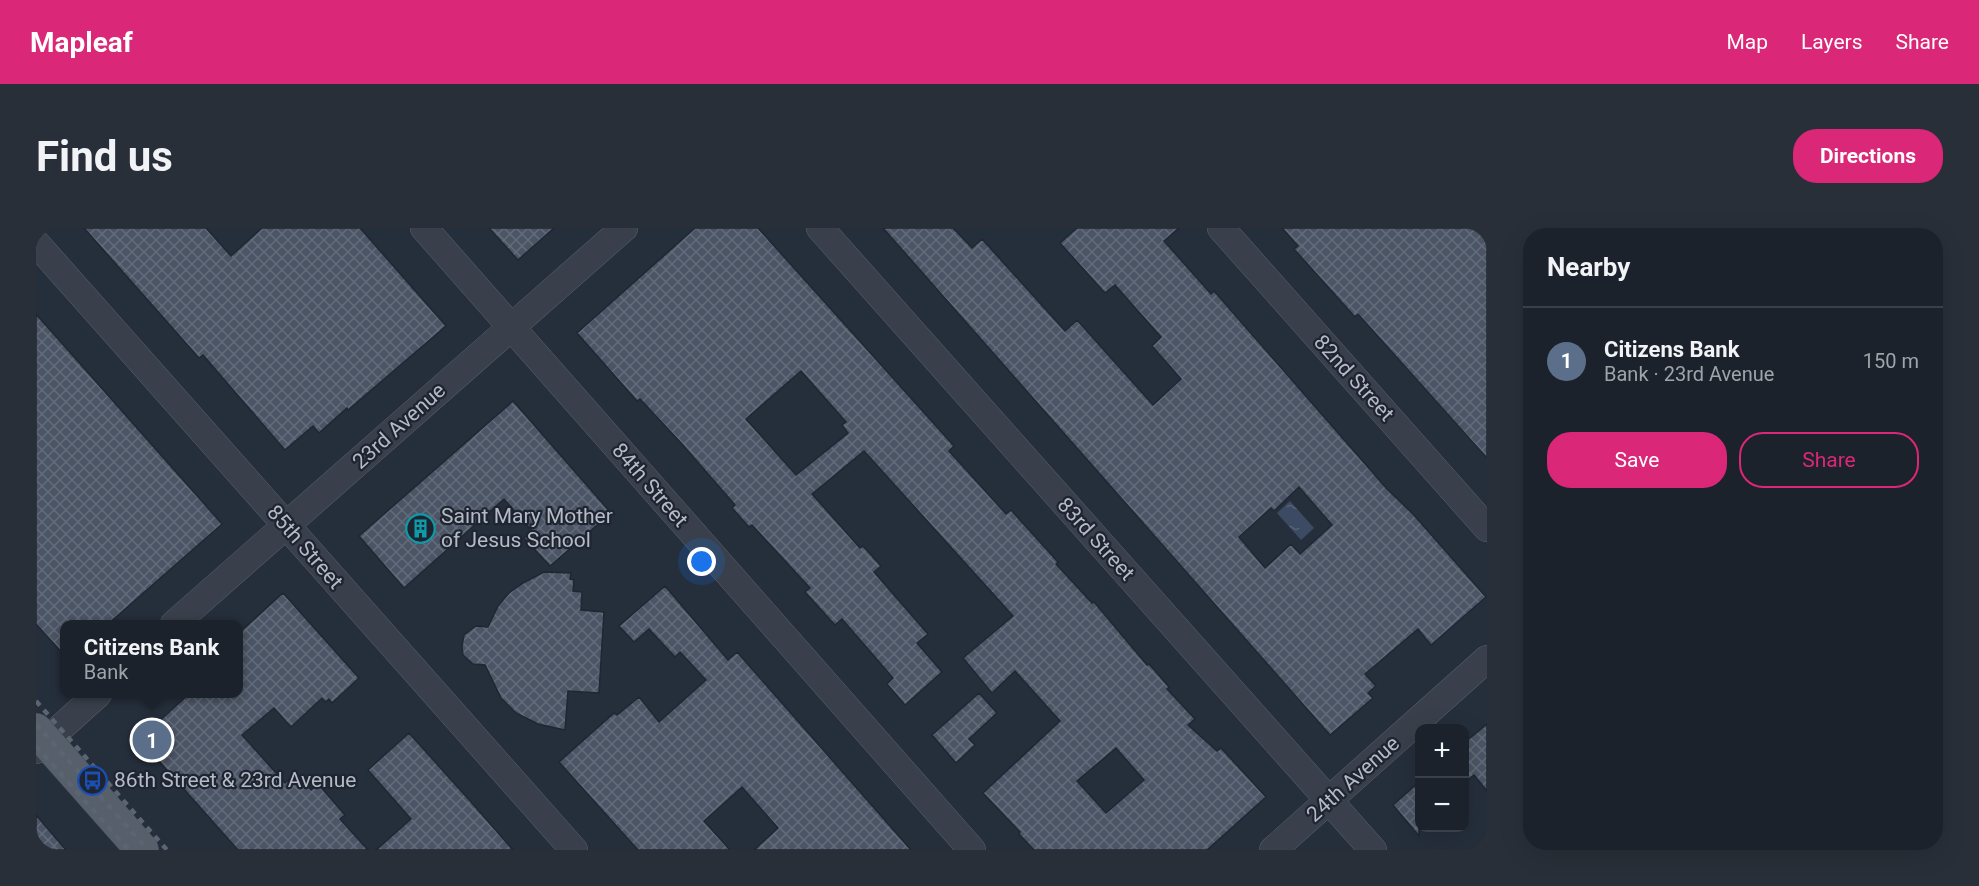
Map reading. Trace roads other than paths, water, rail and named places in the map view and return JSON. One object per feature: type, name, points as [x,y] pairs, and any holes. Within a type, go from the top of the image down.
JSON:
[{"type":"main road","points":[[39,740],[141,850]]},
{"type":"street","name":"84th Street","points":[[424,228],[972,850]]},
{"type":"street","name":"23rd Avenue","points":[[179,620],[624,228]]},
{"type":"street","name":"83rd Street","points":[[820,228],[1373,850]]},
{"type":"street","name":"82nd Street","points":[[1221,228],[1487,528]]},
{"type":"street","name":"85th Street","points":[[36,243],[574,850]]},
{"type":"street","name":"24th Avenue","points":[[1273,850],[1487,659]]},
{"type":"street","points":[[39,740],[92,698]]},
{"type":"water","points":[[1290,501],[1314,528],[1301,540],[1277,513]]},
{"type":"railway","points":[[36,701],[167,850]]},
{"type":"railway","points":[[36,724],[148,850]]},
{"type":"railway","points":[[36,746],[129,850]]},
{"type":"place","name":"Saint Mary Mother of Jesus School","points":[[420,528]]},
{"type":"place","name":"Citizens Bank","points":[[152,740]]},
{"type":"place","name":"86th Street & 23rd Avenue","points":[[93,780]]}]
